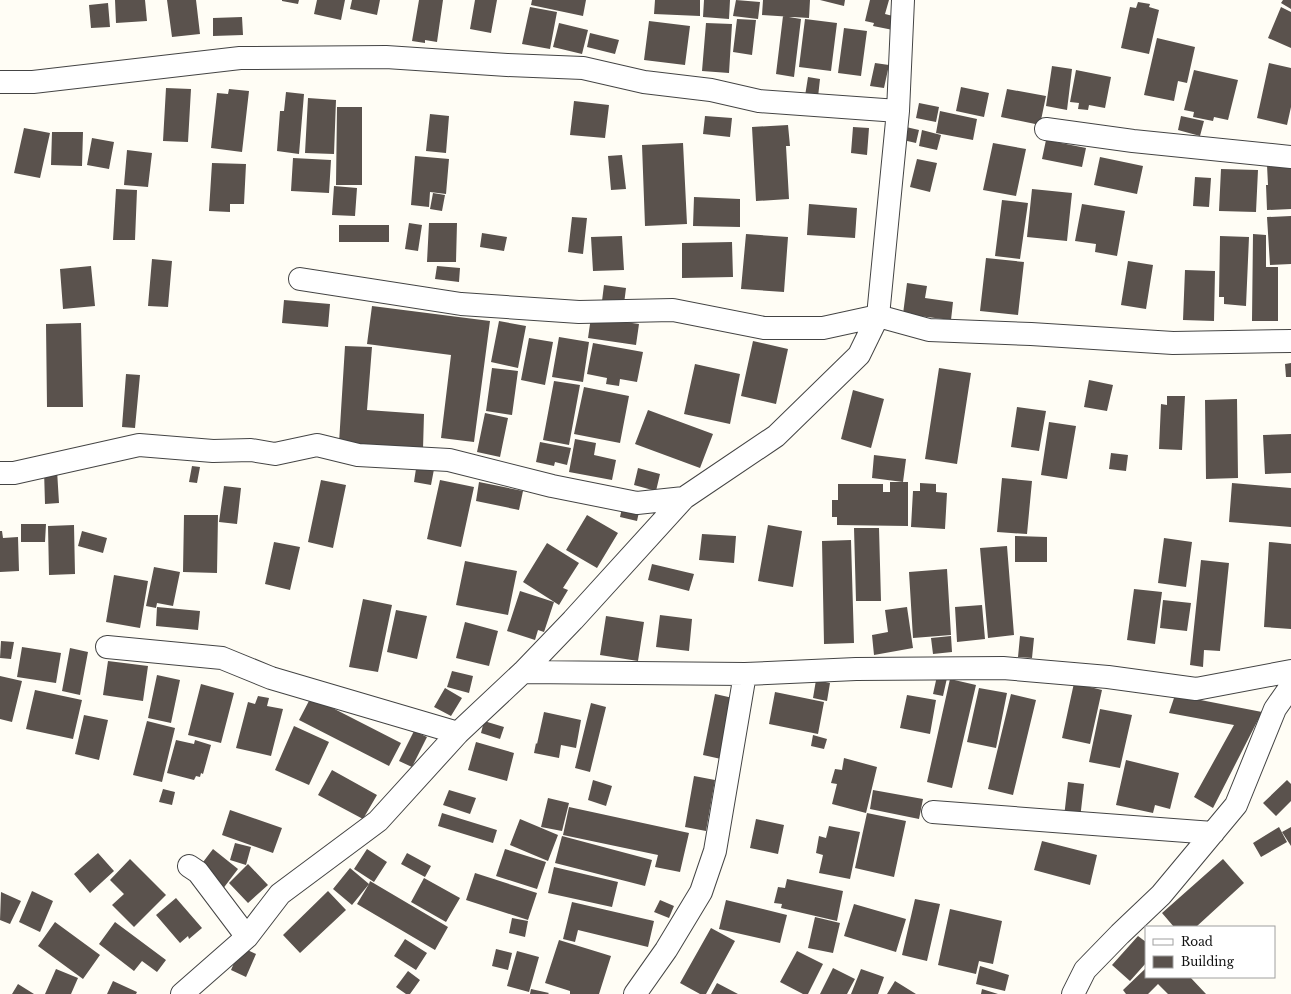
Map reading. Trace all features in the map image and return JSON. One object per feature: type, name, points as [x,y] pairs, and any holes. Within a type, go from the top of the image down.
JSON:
[{"type":"street","points":[[182,994],[247,937],[280,894],[378,821],[458,733],[524,672],[684,498],[776,436],[860,356],[878,316],[898,111],[903,0]]},
{"type":"street","points":[[0,82],[33,82],[240,58],[386,57],[507,65],[583,68],[644,82],[711,90],[759,101],[898,111]]},
{"type":"street","points":[[1046,129],[1133,141],[1291,157]]},
{"type":"street","points":[[300,279],[462,304],[579,312],[673,310],[764,328],[823,328],[878,316],[929,330],[1031,334],[1173,344],[1291,341]]},
{"type":"street","points":[[0,473],[14,473],[139,445],[212,451],[251,450],[275,454],[317,445],[358,455],[449,460],[552,486],[637,503],[684,498]]},
{"type":"street","points":[[107,647],[222,658],[271,678],[458,733]]},
{"type":"street","points":[[524,672],[745,674],[856,669],[1003,668],[1108,677],[1196,689],[1291,671]]},
{"type":"street","points":[[635,994],[666,950],[701,892],[715,851],[745,674]]},
{"type":"street","points":[[1073,994],[1085,970],[1161,895],[1236,805],[1275,709],[1291,686]]},
{"type":"street","points":[[933,812],[1213,833]]},
{"type":"street","points":[[190,866],[198,872],[247,937]]},
{"type":"building","points":[[115,0],[145,0],[147,21],[116,23]]},
{"type":"building","points":[[167,0],[196,0],[200,34],[172,37]]},
{"type":"building","points":[[282,0],[299,0],[298,4]]},
{"type":"building","points":[[317,0],[345,0],[341,20],[314,14]]},
{"type":"building","points":[[352,0],[380,0],[377,15],[350,9]]},
{"type":"building","points":[[419,0],[443,0],[437,42],[425,40],[425,43],[412,41]]},
{"type":"building","points":[[475,0],[497,0],[491,33],[470,29]]},
{"type":"building","points":[[532,0],[586,0],[583,16],[531,5]]},
{"type":"building","points":[[655,0],[700,0],[700,16],[654,14]]},
{"type":"building","points":[[704,0],[730,0],[729,19],[703,17]]},
{"type":"building","points":[[736,0],[760,2],[758,19],[733,16]]},
{"type":"building","points":[[763,0],[810,0],[809,18],[762,15]]},
{"type":"building","points":[[820,0],[845,0],[844,6]]},
{"type":"building","points":[[870,0],[889,0],[885,14],[897,17],[893,30],[873,26],[874,23],[865,21]]},
{"type":"building","points":[[1283,0],[1291,0],[1291,9],[1281,3]]},
{"type":"building","points":[[1138,2],[1150,4],[1149,7],[1159,10],[1149,54],[1121,48],[1130,7],[1136,8]]},
{"type":"building","points":[[108,3],[110,27],[91,28],[89,5]]},
{"type":"building","points":[[530,7],[557,12],[550,49],[522,44]]},
{"type":"building","points":[[1281,7],[1291,12],[1291,48],[1268,38]]},
{"type":"building","points":[[783,16],[801,19],[794,77],[776,74]]},
{"type":"building","points":[[242,17],[243,35],[213,36],[213,18]]},
{"type":"building","points":[[737,19],[756,20],[752,55],[733,52]]},
{"type":"building","points":[[805,19],[837,23],[831,71],[799,67]]},
{"type":"building","points":[[649,21],[690,26],[685,65],[644,60]]},
{"type":"building","points":[[559,23],[588,30],[582,54],[553,47]]},
{"type":"building","points":[[706,23],[732,24],[729,73],[702,71]]},
{"type":"building","points":[[844,28],[867,31],[861,76],[838,73]]},
{"type":"building","points":[[590,33],[619,40],[615,54],[587,47]]},
{"type":"building","points":[[1157,38],[1195,47],[1187,83],[1178,81],[1174,101],[1144,95]]},
{"type":"building","points":[[875,63],[889,65],[884,88],[870,86]]},
{"type":"building","points":[[1269,63],[1291,68],[1291,107],[1287,125],[1257,118]]},
{"type":"building","points":[[1052,66],[1072,69],[1067,110],[1046,106]]},
{"type":"building","points":[[1076,70],[1111,77],[1105,108],[1089,105],[1088,110],[1078,109],[1079,103],[1070,102]]},
{"type":"building","points":[[1194,70],[1238,80],[1228,120],[1214,117],[1213,121],[1193,117],[1194,112],[1184,110]]},
{"type":"building","points":[[808,77],[820,79],[818,97],[805,96]]},
{"type":"building","points":[[961,87],[989,93],[984,117],[956,111]]},
{"type":"building","points":[[166,88],[191,89],[188,142],[163,141]]},
{"type":"building","points":[[229,89],[249,91],[242,152],[211,148],[217,93],[228,94]]},
{"type":"building","points":[[1007,89],[1046,96],[1040,125],[1001,117]]},
{"type":"building","points":[[286,92],[304,94],[299,154],[277,151],[280,111],[284,111]]},
{"type":"building","points":[[308,98],[336,100],[334,154],[305,153]]},
{"type":"building","points":[[574,101],[609,105],[605,138],[570,135]]},
{"type":"building","points":[[919,103],[939,107],[936,122],[916,118]]},
{"type":"building","points":[[337,107],[362,107],[362,185],[336,185]]},
{"type":"building","points":[[940,111],[977,119],[973,140],[936,133]]},
{"type":"building","points":[[430,114],[449,116],[446,153],[426,151]]},
{"type":"building","points":[[705,116],[732,118],[730,137],[703,134]]},
{"type":"building","points":[[1181,116],[1204,121],[1200,136],[1178,130]]},
{"type":"building","points":[[788,125],[790,146],[786,146],[789,199],[756,201],[752,127]]},
{"type":"building","points":[[853,127],[869,128],[867,155],[851,153]]},
{"type":"building","points":[[906,127],[919,130],[916,143],[903,140]]},
{"type":"building","points":[[24,128],[50,133],[40,178],[14,173]]},
{"type":"building","points":[[922,130],[941,135],[937,150],[919,146]]},
{"type":"building","points":[[52,132],[83,132],[82,166],[51,165]]},
{"type":"building","points":[[92,138],[114,142],[109,169],[87,165]]},
{"type":"building","points":[[1046,140],[1086,148],[1082,167],[1042,159]]},
{"type":"building","points":[[683,143],[687,224],[645,226],[642,145]]},
{"type":"building","points":[[993,143],[1026,149],[1016,196],[983,190]]},
{"type":"building","points":[[127,150],[152,153],[148,187],[124,185]]},
{"type":"building","points":[[622,155],[626,189],[611,190],[608,156]]},
{"type":"building","points":[[415,156],[449,159],[446,194],[430,192],[429,207],[411,205]]},
{"type":"building","points":[[1100,157],[1143,166],[1137,194],[1094,185]]},
{"type":"building","points":[[293,158],[331,160],[329,193],[291,191]]},
{"type":"building","points":[[917,159],[937,163],[930,192],[910,187]]},
{"type":"building","points":[[212,163],[246,164],[244,204],[230,204],[230,212],[209,211]]},
{"type":"building","points":[[1267,165],[1291,165],[1291,209],[1267,210]]},
{"type":"building","points":[[1221,169],[1258,170],[1256,212],[1219,211]]},
{"type":"building","points":[[1195,177],[1211,178],[1209,207],[1193,206]]},
{"type":"building","points":[[334,186],[357,188],[355,216],[332,215]]},
{"type":"building","points":[[116,189],[137,190],[135,240],[113,240]]},
{"type":"building","points":[[1032,189],[1072,193],[1067,241],[1027,237]]},
{"type":"building","points":[[433,193],[445,195],[442,211],[430,209]]},
{"type":"building","points":[[694,197],[740,199],[740,227],[693,226]]},
{"type":"building","points":[[1002,200],[1028,203],[1020,259],[995,256]]},
{"type":"building","points":[[809,204],[857,208],[855,238],[807,235]]},
{"type":"building","points":[[1082,204],[1125,211],[1117,256],[1095,252],[1096,244],[1075,241]]},
{"type":"building","points":[[1291,216],[1291,264],[1270,265],[1267,217]]},
{"type":"building","points":[[572,217],[587,218],[583,254],[568,252]]},
{"type":"building","points":[[409,223],[422,225],[418,251],[405,249]]},
{"type":"building","points":[[429,223],[457,223],[456,262],[427,262]]},
{"type":"building","points":[[339,225],[389,225],[389,242],[339,242]]},
{"type":"building","points":[[482,233],[507,237],[504,251],[480,247]]},
{"type":"building","points":[[746,234],[788,237],[784,292],[741,289]]},
{"type":"building","points":[[1253,234],[1266,235],[1266,267],[1278,267],[1278,321],[1252,321]]},
{"type":"building","points":[[622,236],[624,270],[593,271],[591,237]]},
{"type":"building","points":[[1220,236],[1249,237],[1246,306],[1224,304],[1224,297],[1219,297]]},
{"type":"building","points":[[732,242],[733,277],[682,278],[682,243]]},
{"type":"building","points":[[986,258],[1024,262],[1018,315],[980,311]]},
{"type":"building","points":[[152,259],[172,261],[168,307],[148,306]]},
{"type":"building","points":[[1128,261],[1153,265],[1146,309],[1121,305]]},
{"type":"building","points":[[91,266],[95,306],[63,309],[60,269]]},
{"type":"building","points":[[437,266],[460,268],[459,282],[435,279]]},
{"type":"building","points":[[1185,270],[1215,271],[1214,321],[1183,320]]},
{"type":"building","points":[[907,283],[927,286],[925,298],[953,302],[951,320],[903,314]]},
{"type":"building","points":[[604,285],[626,288],[624,304],[602,301]]},
{"type":"building","points":[[284,300],[330,304],[328,327],[282,323]]},
{"type":"building","points":[[372,306],[490,321],[474,442],[441,438],[451,355],[367,344]]},
{"type":"building","points":[[591,317],[639,324],[636,345],[588,338]]},
{"type":"building","points":[[499,321],[526,326],[518,368],[491,362]]},
{"type":"building","points":[[81,323],[83,407],[47,407],[46,324]]},
{"type":"building","points":[[559,337],[589,342],[583,382],[552,377]]},
{"type":"building","points":[[529,338],[553,342],[545,385],[521,380]]},
{"type":"building","points":[[753,341],[788,349],[776,404],[741,396]]},
{"type":"building","points":[[593,343],[643,352],[637,382],[620,379],[619,386],[606,384],[607,378],[587,374]]},
{"type":"building","points":[[345,346],[372,347],[367,410],[424,414],[423,449],[339,443]]},
{"type":"building","points":[[1291,363],[1291,377],[1286,377],[1285,364]]},
{"type":"building","points":[[695,364],[740,374],[730,424],[684,414]]},
{"type":"building","points":[[492,368],[518,371],[512,415],[486,411]]},
{"type":"building","points":[[939,368],[971,373],[957,464],[925,459]]},
{"type":"building","points":[[126,374],[140,375],[135,428],[122,427]]},
{"type":"building","points":[[1089,380],[1113,385],[1107,411],[1084,407]]},
{"type":"building","points":[[554,381],[580,385],[569,445],[543,440]]},
{"type":"building","points":[[584,387],[629,396],[620,443],[574,434]]},
{"type":"building","points":[[853,390],[884,399],[871,448],[841,439]]},
{"type":"building","points":[[1167,396],[1185,396],[1182,450],[1159,449],[1161,404],[1167,405]]},
{"type":"building","points":[[1237,399],[1238,478],[1206,479],[1205,400]]},
{"type":"building","points":[[1017,407],[1046,411],[1039,451],[1011,447]]},
{"type":"building","points":[[648,410],[713,434],[700,468],[635,444]]},
{"type":"building","points":[[485,413],[508,418],[500,457],[477,452]]},
{"type":"building","points":[[1049,422],[1076,426],[1067,479],[1041,475]]},
{"type":"building","points":[[1291,434],[1291,473],[1265,474],[1263,435]]},
{"type":"building","points":[[575,439],[596,443],[594,455],[616,460],[612,480],[569,472]]},
{"type":"building","points":[[540,442],[571,448],[567,465],[555,462],[554,466],[536,462]]},
{"type":"building","points":[[1111,453],[1128,455],[1126,471],[1109,469]]},
{"type":"building","points":[[874,455],[906,459],[903,482],[872,478]]},
{"type":"building","points":[[417,462],[435,464],[431,485],[414,482]]},
{"type":"building","points":[[192,466],[200,467],[197,483],[189,482]]},
{"type":"building","points":[[638,468],[660,474],[656,491],[634,485]]},
{"type":"building","points":[[44,470],[57,470],[59,503],[45,504]]},
{"type":"building","points":[[1002,478],[1032,481],[1027,534],[997,532]]},
{"type":"building","points":[[321,480],[346,485],[333,548],[308,542]]},
{"type":"building","points":[[440,480],[474,487],[461,547],[427,539]]},
{"type":"building","points":[[479,482],[523,491],[519,510],[476,501]]},
{"type":"building","points":[[890,482],[908,482],[908,526],[837,525],[837,517],[832,517],[832,500],[838,500],[838,484],[883,484],[883,492],[890,492]]},
{"type":"building","points":[[920,483],[936,484],[936,492],[947,493],[945,529],[911,527],[913,491],[920,491]]},
{"type":"building","points":[[1232,483],[1291,488],[1291,527],[1229,522]]},
{"type":"building","points":[[224,486],[241,488],[237,524],[219,522]]},
{"type":"building","points":[[622,508],[639,512],[637,521],[620,517]]},
{"type":"building","points":[[184,515],[218,515],[217,573],[183,572]]},
{"type":"building","points":[[587,515],[618,533],[597,568],[566,550]]},
{"type":"building","points":[[21,524],[46,524],[45,542],[21,542]]},
{"type":"building","points":[[74,525],[75,574],[49,575],[48,526]]},
{"type":"building","points":[[768,525],[802,531],[793,587],[758,581]]},
{"type":"building","points":[[854,528],[879,528],[881,601],[856,601]]},
{"type":"building","points":[[0,531],[2,531],[3,538],[18,537],[19,571],[0,572]]},
{"type":"building","points":[[82,531],[107,538],[103,553],[78,546]]},
{"type":"building","points":[[702,534],[736,536],[734,563],[699,560]]},
{"type":"building","points":[[1015,536],[1047,537],[1047,562],[1015,562]]},
{"type":"building","points":[[1164,538],[1192,542],[1186,587],[1158,583]]},
{"type":"building","points":[[851,540],[854,643],[824,644],[822,541]]},
{"type":"building","points":[[274,542],[300,547],[290,590],[265,584]]},
{"type":"building","points":[[1269,542],[1291,544],[1291,629],[1264,627]]},
{"type":"building","points":[[547,543],[579,563],[563,588],[568,590],[559,605],[523,582]]},
{"type":"building","points":[[1007,546],[1014,635],[988,638],[980,548]]},
{"type":"building","points":[[1201,560],[1229,563],[1220,651],[1204,650],[1203,667],[1190,665]]},
{"type":"building","points":[[465,561],[517,571],[508,615],[456,605]]},
{"type":"building","points":[[652,564],[694,574],[689,591],[648,580]]},
{"type":"building","points":[[154,567],[180,572],[173,606],[157,603],[156,608],[146,606]]},
{"type":"building","points":[[947,569],[951,635],[913,638],[909,572]]},
{"type":"building","points":[[114,575],[148,581],[140,628],[106,622]]},
{"type":"building","points":[[1134,589],[1162,592],[1155,644],[1127,640]]},
{"type":"building","points":[[520,591],[554,602],[544,632],[538,630],[535,640],[507,631]]},
{"type":"building","points":[[363,599],[392,605],[378,672],[349,667]]},
{"type":"building","points":[[1163,600],[1191,603],[1187,631],[1160,628]]},
{"type":"building","points":[[982,605],[985,639],[957,642],[955,607]]},
{"type":"building","points":[[157,607],[200,611],[198,630],[156,626]]},
{"type":"building","points":[[907,607],[913,648],[874,655],[872,635],[888,632],[885,610]]},
{"type":"building","points":[[396,610],[427,616],[417,659],[387,652]]},
{"type":"building","points":[[660,615],[692,619],[689,651],[656,647]]},
{"type":"building","points":[[606,616],[644,622],[638,661],[600,655]]},
{"type":"building","points":[[465,622],[498,631],[489,666],[456,658]]},
{"type":"building","points":[[951,636],[952,652],[933,654],[931,638]]},
{"type":"building","points":[[1020,636],[1034,638],[1032,658],[1018,657]]},
{"type":"building","points":[[1,641],[14,642],[11,659],[0,658]]},
{"type":"building","points":[[22,647],[61,653],[56,683],[17,677]]},
{"type":"building","points":[[70,648],[88,652],[80,695],[62,691]]},
{"type":"building","points":[[108,661],[148,666],[143,701],[103,695]]},
{"type":"building","points":[[452,671],[473,676],[469,693],[447,687]]},
{"type":"building","points":[[157,675],[180,680],[171,723],[148,718]]},
{"type":"building","points":[[0,676],[22,681],[12,722],[0,719]]},
{"type":"building","points":[[937,676],[947,678],[943,696],[933,694]]},
{"type":"building","points":[[950,679],[976,685],[952,788],[927,782]]},
{"type":"building","points":[[816,680],[830,683],[827,701],[813,698]]},
{"type":"building","points":[[1074,683],[1102,690],[1090,744],[1062,738]]},
{"type":"building","points":[[201,684],[234,693],[221,743],[188,735]]},
{"type":"building","points":[[445,688],[462,698],[451,716],[434,707]]},
{"type":"building","points":[[979,688],[1007,693],[996,748],[967,742]]},
{"type":"building","points":[[35,690],[82,700],[73,739],[26,729]]},
{"type":"building","points":[[775,692],[824,702],[818,734],[769,724]]},
{"type":"building","points":[[715,694],[733,698],[721,759],[703,755]]},
{"type":"building","points":[[1011,694],[1036,700],[1013,795],[988,789]]},
{"type":"building","points":[[907,695],[936,700],[930,734],[900,728]]},
{"type":"building","points":[[1175,695],[1262,712],[1213,808],[1194,797],[1234,725],[1169,713]]},
{"type":"building","points":[[258,696],[269,698],[267,706],[283,709],[271,756],[236,748],[248,702],[255,704]]},
{"type":"building","points":[[311,697],[401,743],[389,766],[299,720]]},
{"type":"building","points":[[591,703],[606,707],[590,772],[575,768]]},
{"type":"building","points":[[1100,709],[1132,715],[1120,768],[1089,762]]},
{"type":"building","points":[[544,712],[581,720],[576,748],[561,745],[559,758],[534,753]]},
{"type":"building","points":[[84,715],[108,720],[99,760],[75,754]]},
{"type":"building","points":[[147,721],[175,728],[162,782],[133,775]]},
{"type":"building","points":[[484,721],[504,727],[500,739],[481,733]]},
{"type":"building","points":[[294,726],[329,742],[309,785],[275,770]]},
{"type":"building","points":[[414,731],[427,737],[412,767],[399,761]]},
{"type":"building","points":[[813,735],[827,739],[824,749],[811,746]]},
{"type":"building","points":[[176,740],[194,744],[195,740],[211,745],[203,774],[201,773],[200,777],[196,776],[194,780],[167,773]]},
{"type":"building","points":[[476,742],[514,753],[507,781],[468,770]]},
{"type":"building","points":[[844,758],[877,767],[866,813],[832,804],[837,784],[831,783],[835,769],[842,770]]},
{"type":"building","points":[[1126,760],[1179,773],[1170,809],[1155,805],[1153,813],[1116,805]]},
{"type":"building","points":[[332,770],[377,795],[363,819],[318,795]]},
{"type":"building","points":[[694,776],[715,780],[706,831],[685,827]]},
{"type":"building","points":[[593,780],[612,786],[606,806],[588,800]]},
{"type":"building","points":[[1287,780],[1291,784],[1291,801],[1276,816],[1263,803]]},
{"type":"building","points":[[1068,782],[1084,784],[1080,819],[1064,817]]},
{"type":"building","points":[[163,789],[175,792],[172,805],[159,802]]},
{"type":"building","points":[[449,790],[476,798],[470,814],[443,805]]},
{"type":"building","points":[[873,790],[923,799],[919,819],[870,809]]},
{"type":"building","points":[[548,798],[569,803],[562,831],[541,827]]},
{"type":"building","points":[[569,807],[689,833],[680,872],[655,867],[658,855],[563,835]]},
{"type":"building","points":[[230,810],[282,828],[273,853],[222,835]]},
{"type":"building","points":[[442,813],[497,830],[493,843],[438,826]]},
{"type":"building","points":[[867,813],[906,821],[894,877],[855,868]]},
{"type":"building","points":[[520,819],[558,835],[548,861],[510,845]]},
{"type":"building","points":[[756,819],[784,825],[778,854],[750,848]]},
{"type":"building","points":[[829,826],[860,832],[850,879],[819,873],[823,855],[816,853],[819,836],[826,838]]},
{"type":"building","points":[[1279,827],[1287,842],[1261,857],[1253,843]]},
{"type":"building","points":[[1291,827],[1291,846],[1282,832]]},
{"type":"building","points":[[562,836],[652,860],[645,886],[555,863]]},
{"type":"building","points":[[1042,841],[1097,855],[1090,885],[1034,870]]},
{"type":"building","points":[[235,843],[251,847],[246,865],[230,860]]},
{"type":"building","points":[[213,849],[238,869],[222,890],[197,870]]},
{"type":"building","points":[[367,849],[387,862],[374,882],[354,869]]},
{"type":"building","points":[[505,849],[546,862],[537,889],[496,876]]},
{"type":"building","points":[[98,853],[114,871],[90,893],[74,874]]},
{"type":"building","points":[[407,853],[431,866],[425,877],[401,864]]},
{"type":"building","points":[[130,859],[166,895],[134,927],[112,905],[124,894],[110,880]]},
{"type":"building","points":[[1223,859],[1244,883],[1197,926],[1173,926],[1162,913]]},
{"type":"building","points":[[248,864],[268,885],[248,903],[229,883]]},
{"type":"building","points":[[554,867],[618,882],[612,907],[548,893]]},
{"type":"building","points":[[350,868],[369,884],[352,905],[333,889]]},
{"type":"building","points":[[475,873],[537,893],[528,920],[466,900]]},
{"type":"building","points":[[424,878],[460,898],[446,922],[411,902]]},
{"type":"building","points":[[787,879],[843,891],[837,921],[781,908],[782,904],[774,903],[778,887],[785,888]]},
{"type":"building","points":[[370,881],[448,927],[435,950],[357,904]]},
{"type":"building","points":[[32,891],[53,901],[40,932],[19,922]]},
{"type":"building","points":[[328,891],[346,910],[300,953],[283,935]]},
{"type":"building","points":[[1,892],[21,901],[10,924],[0,920]]},
{"type":"building","points":[[176,898],[202,928],[189,939],[188,936],[180,943],[156,915]]},
{"type":"building","points":[[915,899],[940,904],[927,961],[902,955]]},
{"type":"building","points":[[660,900],[674,906],[669,918],[654,912]]},
{"type":"building","points":[[726,900],[787,915],[780,943],[719,929]]},
{"type":"building","points":[[572,902],[654,921],[648,947],[578,930],[575,942],[563,939]]},
{"type":"building","points":[[854,904],[906,919],[896,952],[844,936]]},
{"type":"building","points":[[950,909],[1002,921],[993,964],[979,961],[976,974],[938,965]]},
{"type":"building","points":[[815,917],[840,923],[833,953],[808,948]]},
{"type":"building","points":[[512,918],[528,921],[525,937],[509,933]]},
{"type":"building","points":[[55,922],[100,955],[83,979],[38,946]]},
{"type":"building","points":[[115,922],[166,960],[157,972],[142,961],[134,971],[99,944]]},
{"type":"building","points":[[711,928],[735,941],[706,994],[700,994],[680,983]]},
{"type":"building","points":[[1138,936],[1145,941],[1145,964],[1130,981],[1112,965]]},
{"type":"building","points":[[405,939],[427,953],[416,970],[394,956]]},
{"type":"building","points":[[559,940],[611,956],[599,994],[570,994],[570,991],[545,983]]},
{"type":"building","points":[[241,947],[256,954],[246,977],[231,970]]},
{"type":"building","points":[[496,949],[512,953],[508,970],[492,966]]},
{"type":"building","points":[[517,951],[539,957],[529,992],[507,986]]},
{"type":"building","points":[[797,951],[823,964],[808,994],[803,994],[780,982]]},
{"type":"building","points":[[980,966],[1009,975],[1005,991],[976,984]]},
{"type":"building","points":[[833,968],[855,979],[847,994],[820,994]]},
{"type":"building","points":[[56,969],[78,978],[71,994],[45,994]]},
{"type":"building","points":[[861,969],[884,977],[878,994],[851,994]]},
{"type":"building","points":[[1145,969],[1145,978],[1191,978],[1206,994],[1168,994],[1158,984],[1148,994],[1126,994],[1123,990]]},
{"type":"building","points":[[408,971],[420,980],[410,994],[406,994],[396,987]]},
{"type":"building","points":[[113,981],[137,992],[136,994],[107,994]]},
{"type":"building","points":[[895,981],[916,994],[887,994]]},
{"type":"building","points":[[717,983],[738,994],[711,994]]},
{"type":"building","points":[[18,984],[34,994],[12,994]]},
{"type":"building","points":[[531,989],[549,993],[530,994]]},
{"type":"building","points":[[982,989],[998,994],[981,994]]}]
